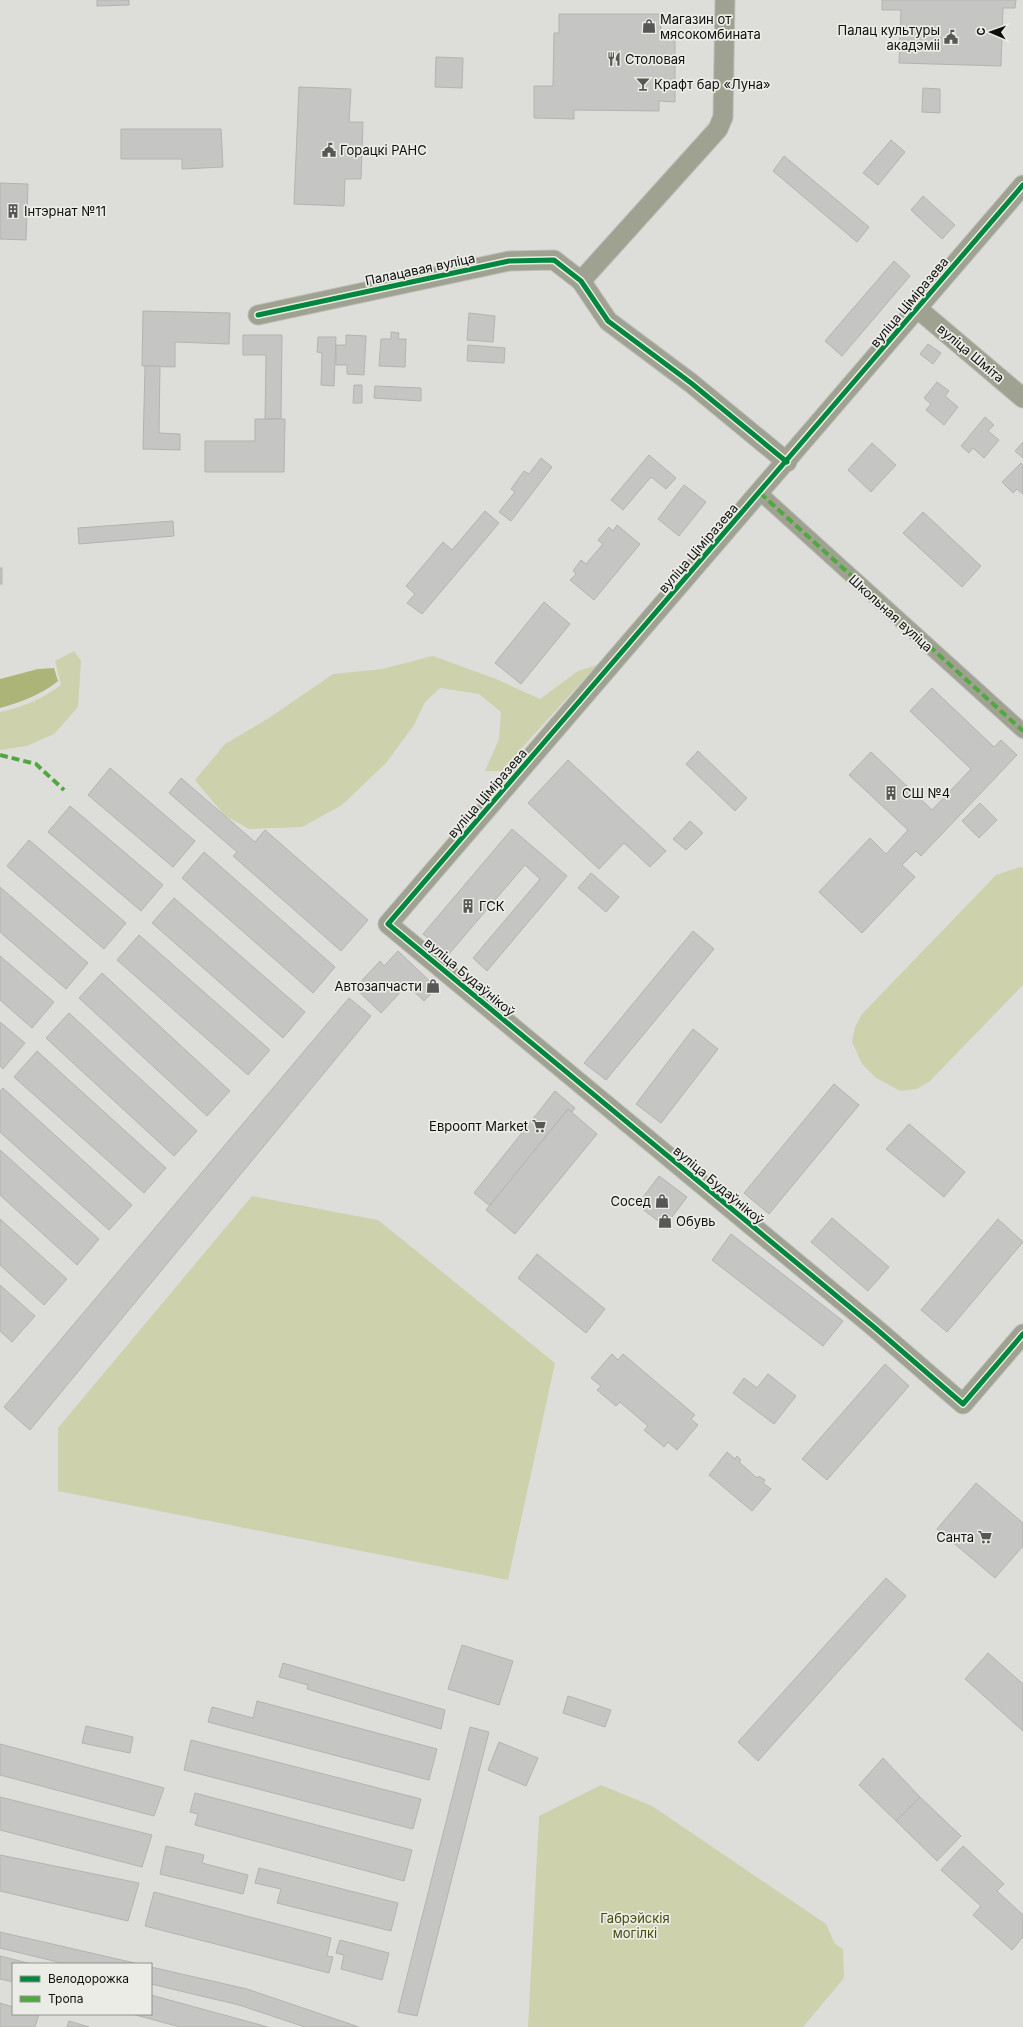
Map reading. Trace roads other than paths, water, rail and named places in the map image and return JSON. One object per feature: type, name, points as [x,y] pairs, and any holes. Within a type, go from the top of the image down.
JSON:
[{"type":"street","points":[[581,281],[718,129],[723,117],[725,0]]},
{"type":"street","name":"вуліца Ціміразева","points":[[388,924],[787,462],[1023,185]]},
{"type":"street","name":"Палацавая вуліца","points":[[258,315],[509,261],[554,260],[581,281],[608,321],[691,383],[787,462]]},
{"type":"street","name":"вуліца Шміта","points":[[918,309],[1023,398]]},
{"type":"street","name":"Школьная вуліца","points":[[760,493],[1023,731]]},
{"type":"street","name":"вуліца Будаўнікоў","points":[[388,924],[874,1327],[963,1404],[1023,1334]]},
{"type":"place","name":"Магазин от мясокомбината","points":[[649,26]]},
{"type":"place","name":"Палац культуры акадэміі","points":[[951,37]]},
{"type":"place","name":"Столовая","points":[[614,59]]},
{"type":"place","name":"Крафт бар «Луна»","points":[[643,84]]},
{"type":"place","name":"Горацкі РАНС","points":[[329,150]]},
{"type":"place","name":"Інтэрнат №11","points":[[13,211]]},
{"type":"place","name":"СШ №4","points":[[891,793]]},
{"type":"place","name":"ГСК","points":[[468,906]]},
{"type":"place","name":"Автозапчасти","points":[[433,986]]},
{"type":"place","name":"Евроопт Market","points":[[539,1126]]},
{"type":"place","name":"Сосед","points":[[662,1201]]},
{"type":"place","name":"Обувь","points":[[665,1221]]},
{"type":"place","name":"Санта","points":[[985,1537]]},
{"type":"park label","name":"Габрэйскія могілкі","points":[[635,1926]]}]
